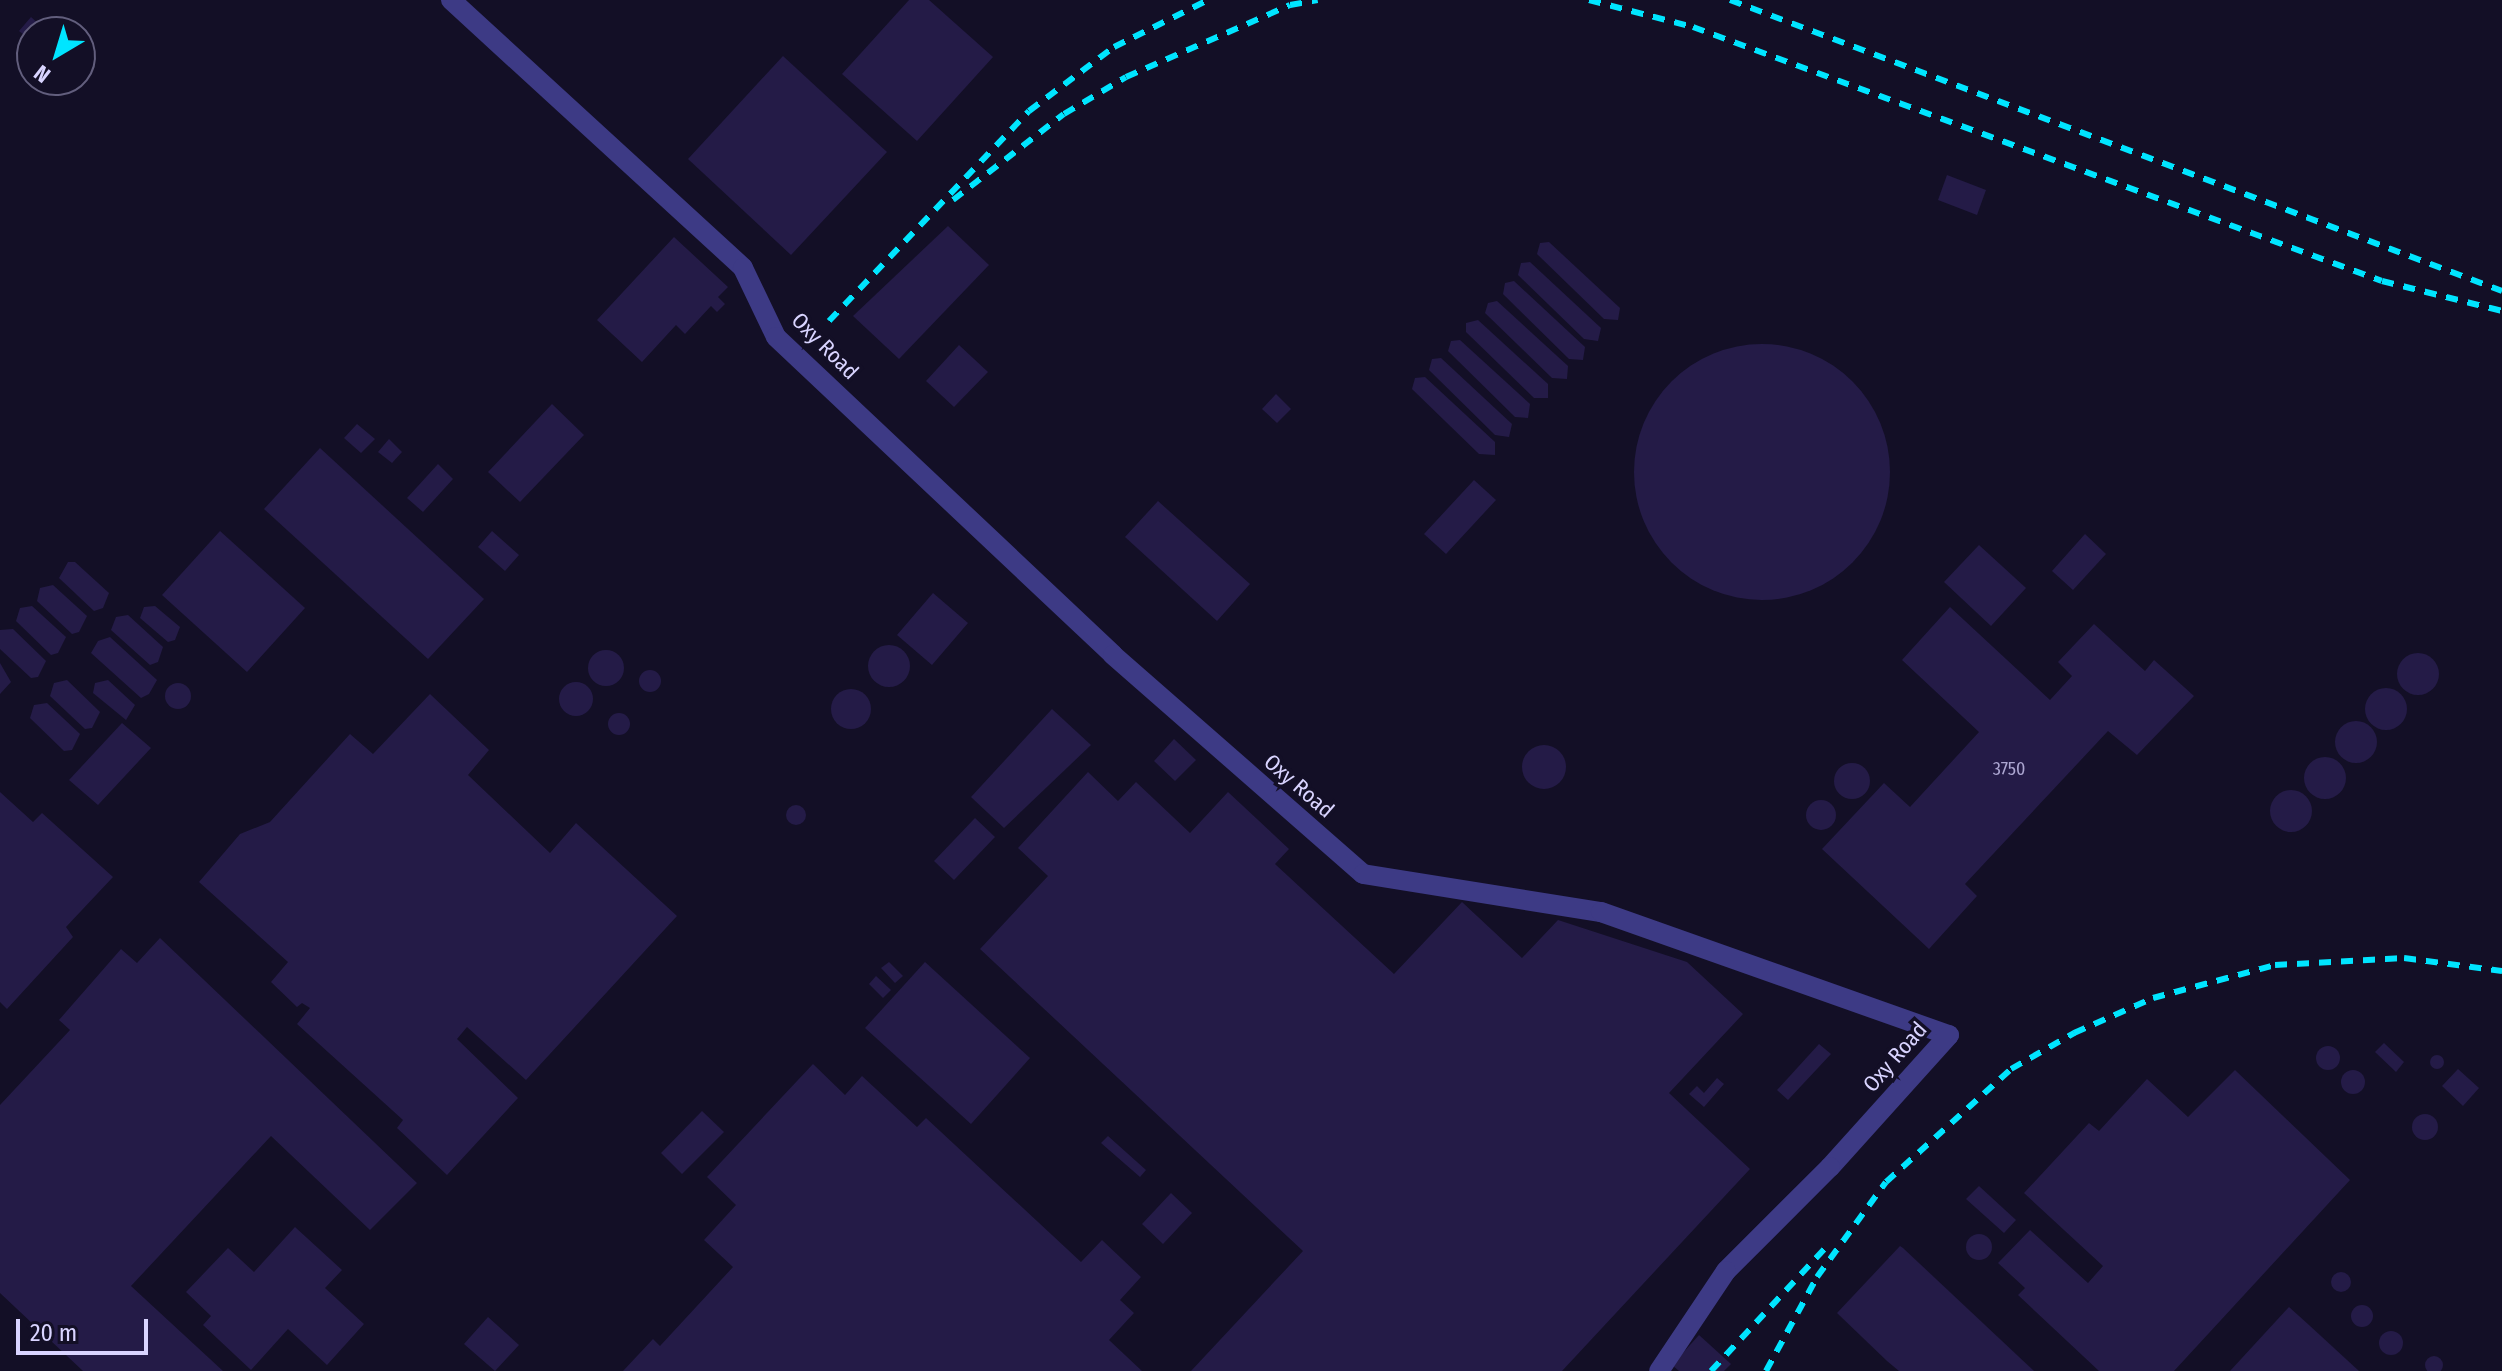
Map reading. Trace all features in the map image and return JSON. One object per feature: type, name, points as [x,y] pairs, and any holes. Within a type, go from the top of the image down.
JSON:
[{"type":"street","name":"Oxy Road","points":[[451,0],[743,268],[776,337],[1113,655],[1363,874],[1601,912],[1949,1035],[1830,1167],[1726,1271],[1659,1371]]},
{"type":"building","points":[[909,0],[929,0],[993,57],[917,141],[842,74]]},
{"type":"building","points":[[783,56],[887,152],[791,255],[688,159]]},
{"type":"building","points":[[1947,175],[1986,190],[1977,215],[1938,200]]},
{"type":"building","points":[[948,226],[989,265],[899,359],[853,316]]},
{"type":"building","points":[[674,237],[728,287],[718,297],[725,304],[717,312],[711,306],[685,334],[676,325],[642,362],[597,320]]},
{"type":"building","points":[[1549,242],[1620,308],[1618,320],[1604,319],[1537,254],[1540,243]]},
{"type":"building","points":[[1530,262],[1601,328],[1598,341],[1584,339],[1518,275],[1521,263]]},
{"type":"building","points":[[1514,281],[1585,347],[1583,360],[1569,359],[1503,294],[1505,283]]},
{"type":"building","points":[[1497,301],[1568,366],[1567,379],[1552,378],[1485,313],[1488,303]]},
{"type":"building","points":[[1478,320],[1548,384],[1548,398],[1534,398],[1466,332],[1466,323]]},
{"type":"building","points":[[1460,340],[1530,404],[1528,418],[1515,417],[1448,351],[1451,341]]},
{"type":"building","points":[[1762,344],[1799,350],[1822,359],[1843,373],[1861,391],[1880,423],[1890,472],[1884,509],[1875,532],[1861,553],[1843,571],[1811,590],[1762,600],[1725,594],[1702,585],[1681,571],[1663,553],[1644,521],[1634,472],[1640,435],[1649,412],[1663,391],[1681,373],[1713,354]]},
{"type":"building","points":[[959,345],[988,372],[954,407],[926,381]]},
{"type":"building","points":[[1441,358],[1512,424],[1509,437],[1495,435],[1429,370],[1432,359]]},
{"type":"building","points":[[1425,377],[1495,442],[1495,455],[1479,454],[1412,389],[1415,378]]},
{"type":"building","points":[[1276,394],[1291,409],[1277,423],[1262,409]]},
{"type":"building","points":[[552,404],[584,435],[520,502],[488,472]]},
{"type":"building","points":[[357,424],[375,439],[361,453],[344,438]]},
{"type":"building","points":[[389,439],[402,452],[392,463],[378,452]]},
{"type":"building","points":[[320,448],[484,599],[428,659],[264,509]]},
{"type":"building","points":[[438,464],[453,479],[423,512],[407,498]]},
{"type":"building","points":[[1474,480],[1496,500],[1446,554],[1424,534]]},
{"type":"building","points":[[1158,501],[1250,584],[1217,621],[1125,537]]},
{"type":"building","points":[[220,531],[305,608],[247,672],[162,595]]},
{"type":"building","points":[[492,531],[519,555],[505,571],[478,547]]},
{"type":"building","points":[[2085,534],[2106,554],[2073,590],[2052,571]]},
{"type":"building","points":[[1979,545],[2026,588],[1991,626],[1944,582]]},
{"type":"building","points":[[68,562],[75,562],[109,593],[103,608],[94,611],[59,578]]},
{"type":"building","points":[[53,585],[87,616],[79,632],[72,634],[37,601],[40,588]]},
{"type":"building","points":[[933,593],[968,623],[932,665],[897,635]]},
{"type":"building","points":[[32,606],[66,637],[58,653],[51,655],[16,621],[20,608]]},
{"type":"building","points":[[155,606],[180,627],[175,640],[168,642],[140,618],[144,607]]},
{"type":"building","points":[[1950,607],[2050,700],[2072,676],[2058,662],[2094,624],[2145,671],[2154,660],[2194,696],[2137,755],[2108,731],[1965,884],[1977,896],[1929,949],[1822,849],[1884,783],[1910,807],[1979,732],[1902,660]]},
{"type":"building","points":[[128,615],[163,647],[158,662],[150,665],[111,630],[116,617]]},
{"type":"building","points":[[13,629],[46,661],[38,677],[31,678],[0,649],[0,630]]},
{"type":"building","points":[[110,637],[157,680],[149,694],[141,698],[91,653],[98,641]]},
{"type":"building","points":[[889,645],[904,651],[910,666],[904,681],[889,687],[874,681],[868,666],[874,651]]},
{"type":"building","points":[[606,650],[619,655],[624,668],[619,681],[606,686],[593,681],[588,668],[593,655]]},
{"type":"building","points":[[2418,653],[2433,659],[2439,674],[2433,689],[2418,695],[2403,689],[2397,674],[2403,659]]},
{"type":"building","points":[[0,663],[11,682],[0,694]]},
{"type":"building","points":[[650,670],[658,673],[661,681],[658,689],[650,692],[642,689],[639,681],[642,673]]},
{"type":"building","points":[[67,680],[100,712],[92,728],[85,729],[50,696],[54,683]]},
{"type":"building","points":[[108,680],[135,705],[126,720],[93,693],[95,683]]},
{"type":"building","points":[[576,682],[588,687],[593,699],[588,711],[576,716],[564,711],[559,699],[564,687]]},
{"type":"building","points":[[178,683],[187,687],[191,696],[187,705],[178,709],[169,705],[165,696],[169,687]]},
{"type":"building","points":[[2386,688],[2401,694],[2407,709],[2401,724],[2386,730],[2371,724],[2365,709],[2371,694]]},
{"type":"building","points":[[851,689],[865,695],[871,709],[865,723],[851,729],[837,723],[831,709],[837,695]]},
{"type":"building","points":[[430,694],[489,750],[468,775],[550,853],[576,823],[677,916],[526,1080],[467,1027],[457,1039],[518,1098],[447,1175],[397,1128],[403,1120],[297,1024],[310,1008],[302,1003],[297,1007],[271,982],[288,962],[199,882],[240,834],[270,822],[350,734],[373,754]]},
{"type":"building","points":[[47,703],[80,734],[72,750],[64,751],[30,718],[34,705]]},
{"type":"building","points":[[1052,709],[1091,745],[1004,828],[971,797]]},
{"type":"building","points":[[615,713],[623,713],[630,724],[623,735],[615,735],[608,728],[608,720]]},
{"type":"building","points":[[2356,721],[2371,727],[2377,742],[2371,757],[2356,763],[2341,757],[2335,742],[2341,727]]},
{"type":"building","points":[[122,723],[151,748],[98,805],[69,780]]},
{"type":"building","points":[[1174,739],[1196,760],[1175,781],[1154,761]]},
{"type":"building","points":[[1544,745],[1560,751],[1566,767],[1560,783],[1544,789],[1528,783],[1522,767],[1528,751]]},
{"type":"building","points":[[2325,757],[2340,763],[2346,778],[2340,793],[2325,799],[2310,793],[2304,778],[2310,763]]},
{"type":"building","points":[[1852,763],[1865,768],[1870,781],[1865,794],[1852,799],[1839,794],[1834,781],[1839,768]]},
{"type":"building","points":[[1088,772],[1118,801],[1136,782],[1190,833],[1228,792],[1289,849],[1275,864],[1394,974],[1462,902],[1522,958],[1558,920],[1687,962],[1743,1014],[1669,1093],[1750,1169],[1562,1371],[1191,1371],[1303,1251],[980,949],[1048,876],[1018,848]]},
{"type":"building","points":[[2291,790],[2306,796],[2312,811],[2306,826],[2291,832],[2276,826],[2270,811],[2276,796]]},
{"type":"building","points":[[0,792],[33,822],[42,813],[113,877],[66,927],[73,937],[7,1009],[0,1002]]},
{"type":"building","points":[[1821,800],[1832,804],[1836,815],[1832,826],[1821,830],[1810,826],[1806,815],[1810,804]]},
{"type":"building","points":[[796,805],[803,808],[806,815],[803,822],[796,825],[789,822],[786,815],[789,808]]},
{"type":"building","points":[[975,818],[995,837],[954,880],[934,861]]},
{"type":"building","points":[[160,938],[417,1183],[370,1230],[271,1136],[131,1286],[223,1371],[83,1371],[0,1293],[0,1105],[70,1030],[59,1020],[121,949],[137,963]]},
{"type":"building","points":[[889,962],[903,976],[895,983],[881,968]]},
{"type":"building","points":[[925,962],[1030,1058],[971,1124],[865,1028]]},
{"type":"building","points":[[876,976],[891,990],[883,998],[869,984]]},
{"type":"building","points":[[2384,1043],[2404,1062],[2396,1072],[2375,1052]]},
{"type":"building","points":[[1819,1044],[1831,1054],[1788,1100],[1777,1090]]},
{"type":"building","points":[[2328,1046],[2337,1049],[2340,1058],[2337,1067],[2328,1070],[2319,1067],[2316,1058],[2319,1049]]},
{"type":"building","points":[[2437,1055],[2444,1062],[2437,1069],[2430,1062]]},
{"type":"building","points":[[813,1064],[845,1095],[862,1076],[917,1127],[926,1118],[1081,1262],[1102,1240],[1141,1277],[1120,1300],[1134,1313],[1109,1340],[1142,1371],[623,1371],[653,1339],[660,1346],[733,1267],[704,1240],[736,1205],[707,1177]]},
{"type":"building","points":[[2458,1069],[2479,1088],[2463,1106],[2442,1086]]},
{"type":"building","points":[[2235,1070],[2350,1180],[2174,1371],[2099,1371],[2018,1295],[2025,1288],[1998,1263],[2030,1230],[2088,1283],[2103,1266],[2024,1193],[2089,1123],[2099,1131],[2147,1079],[2188,1117]]},
{"type":"building","points":[[2353,1070],[2361,1074],[2365,1082],[2361,1090],[2353,1094],[2345,1090],[2341,1082],[2345,1074]]},
{"type":"building","points":[[1717,1078],[1724,1084],[1704,1107],[1689,1094],[1697,1086],[1704,1093]]},
{"type":"building","points":[[702,1111],[724,1132],[682,1174],[661,1153]]},
{"type":"building","points":[[2425,1114],[2434,1118],[2438,1127],[2434,1136],[2425,1140],[2416,1136],[2412,1127],[2416,1118]]},
{"type":"building","points":[[1108,1136],[1146,1170],[1140,1177],[1101,1143]]},
{"type":"building","points":[[1979,1186],[2016,1220],[2004,1233],[1966,1199]]},
{"type":"building","points":[[1171,1193],[1192,1213],[1163,1244],[1142,1224]]},
{"type":"building","points":[[295,1227],[342,1270],[325,1288],[364,1324],[327,1365],[288,1329],[251,1370],[203,1325],[211,1316],[186,1292],[228,1248],[254,1272]]},
{"type":"building","points":[[1979,1234],[1988,1238],[1992,1247],[1988,1256],[1979,1260],[1970,1256],[1966,1247],[1970,1238]]},
{"type":"building","points":[[1900,1246],[2034,1371],[1899,1371],[1887,1361],[1837,1313]]},
{"type":"building","points":[[2341,1272],[2348,1275],[2351,1282],[2348,1289],[2341,1292],[2334,1289],[2331,1282],[2334,1275]]},
{"type":"building","points":[[2358,1305],[2366,1305],[2373,1316],[2366,1327],[2358,1327],[2351,1320],[2351,1312]]},
{"type":"building","points":[[2289,1307],[2309,1325],[2359,1371],[2230,1371]]},
{"type":"building","points":[[488,1317],[519,1345],[495,1371],[464,1344]]},
{"type":"building","points":[[2391,1331],[2400,1334],[2403,1343],[2400,1352],[2391,1355],[2382,1352],[2379,1343],[2382,1334]]},
{"type":"building","points":[[1699,1335],[1731,1364],[1724,1371],[1679,1371],[1672,1365]]},
{"type":"building","points":[[2434,1356],[2443,1365],[2434,1374],[2425,1365]]},
{"type":"railway","points":[[829,321],[1029,111],[1114,47],[1208,0]]},
{"type":"railway","points":[[953,200],[1064,114],[1126,77],[1290,5],[1318,0]]},
{"type":"railway","points":[[1589,0],[1693,27],[2382,281],[2502,311]]},
{"type":"railway","points":[[1730,0],[2502,291]]},
{"type":"railway","points":[[1766,1371],[1817,1277],[1886,1182],[2011,1069],[2074,1033],[2153,998],[2275,965],[2404,958],[2502,971]]},
{"type":"railway","points":[[1711,1371],[1829,1244]]}]
